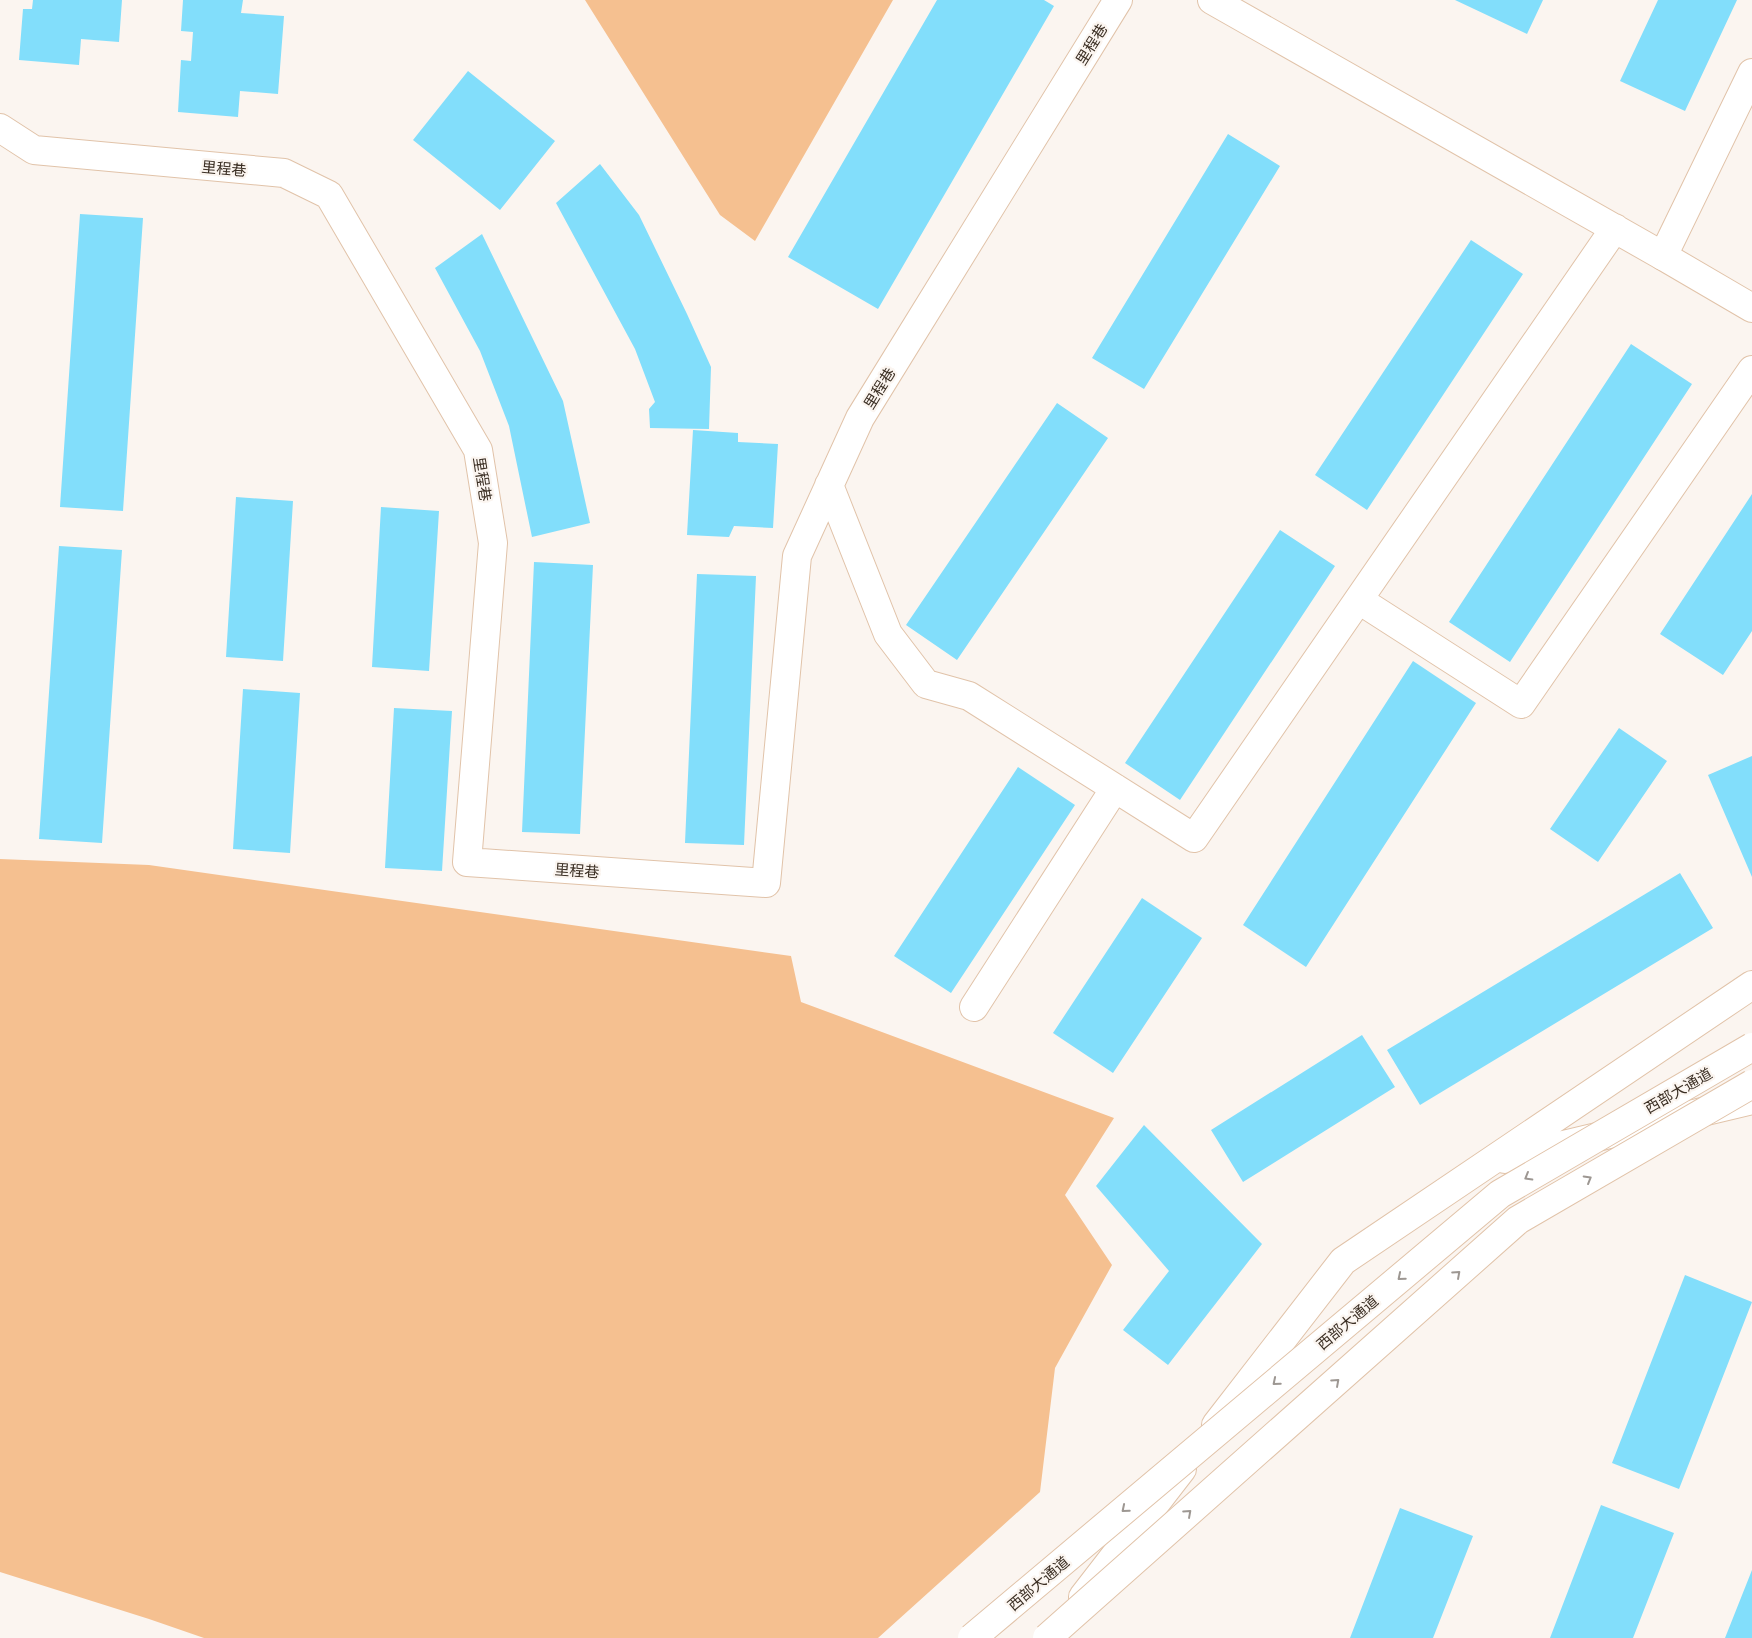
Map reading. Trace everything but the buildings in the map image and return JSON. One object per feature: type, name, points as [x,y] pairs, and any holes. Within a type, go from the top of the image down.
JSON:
[{"type":"main road","name":"里程巷","points":[[0,128],[34,150],[284,173],[329,195],[478,450],[493,543],[467,862],[766,883],[797,556],[860,418],[1118,0]]},
{"type":"main road","points":[[1212,0],[1616,228],[1752,308]]},
{"type":"main road","points":[[1663,256],[1752,73]]},
{"type":"main road","points":[[829,485],[888,634],[926,684],[969,696],[1194,838],[1616,228]]},
{"type":"main road","points":[[1359,600],[1521,704],[1752,370]]},
{"type":"main road","points":[[974,1007],[1115,788]]},
{"type":"main road","points":[[1051,1638],[1343,1261],[1752,986]]},
{"type":"main road","name":"西部大通道","points":[[972,1638],[1500,1194],[1752,1047]]},
{"type":"main road","points":[[1047,1638],[1518,1220],[1752,1084]]},
{"type":"main road","points":[[1488,1162],[1752,1100]]},
{"type":"shaded area","points":[[585,0],[893,0],[755,241],[720,215]]},
{"type":"shaded area","points":[[0,859],[149,865],[791,956],[801,1002],[1114,1118],[1065,1195],[1112,1265],[1055,1368],[1040,1492],[878,1638],[204,1638],[0,1572]]}]
